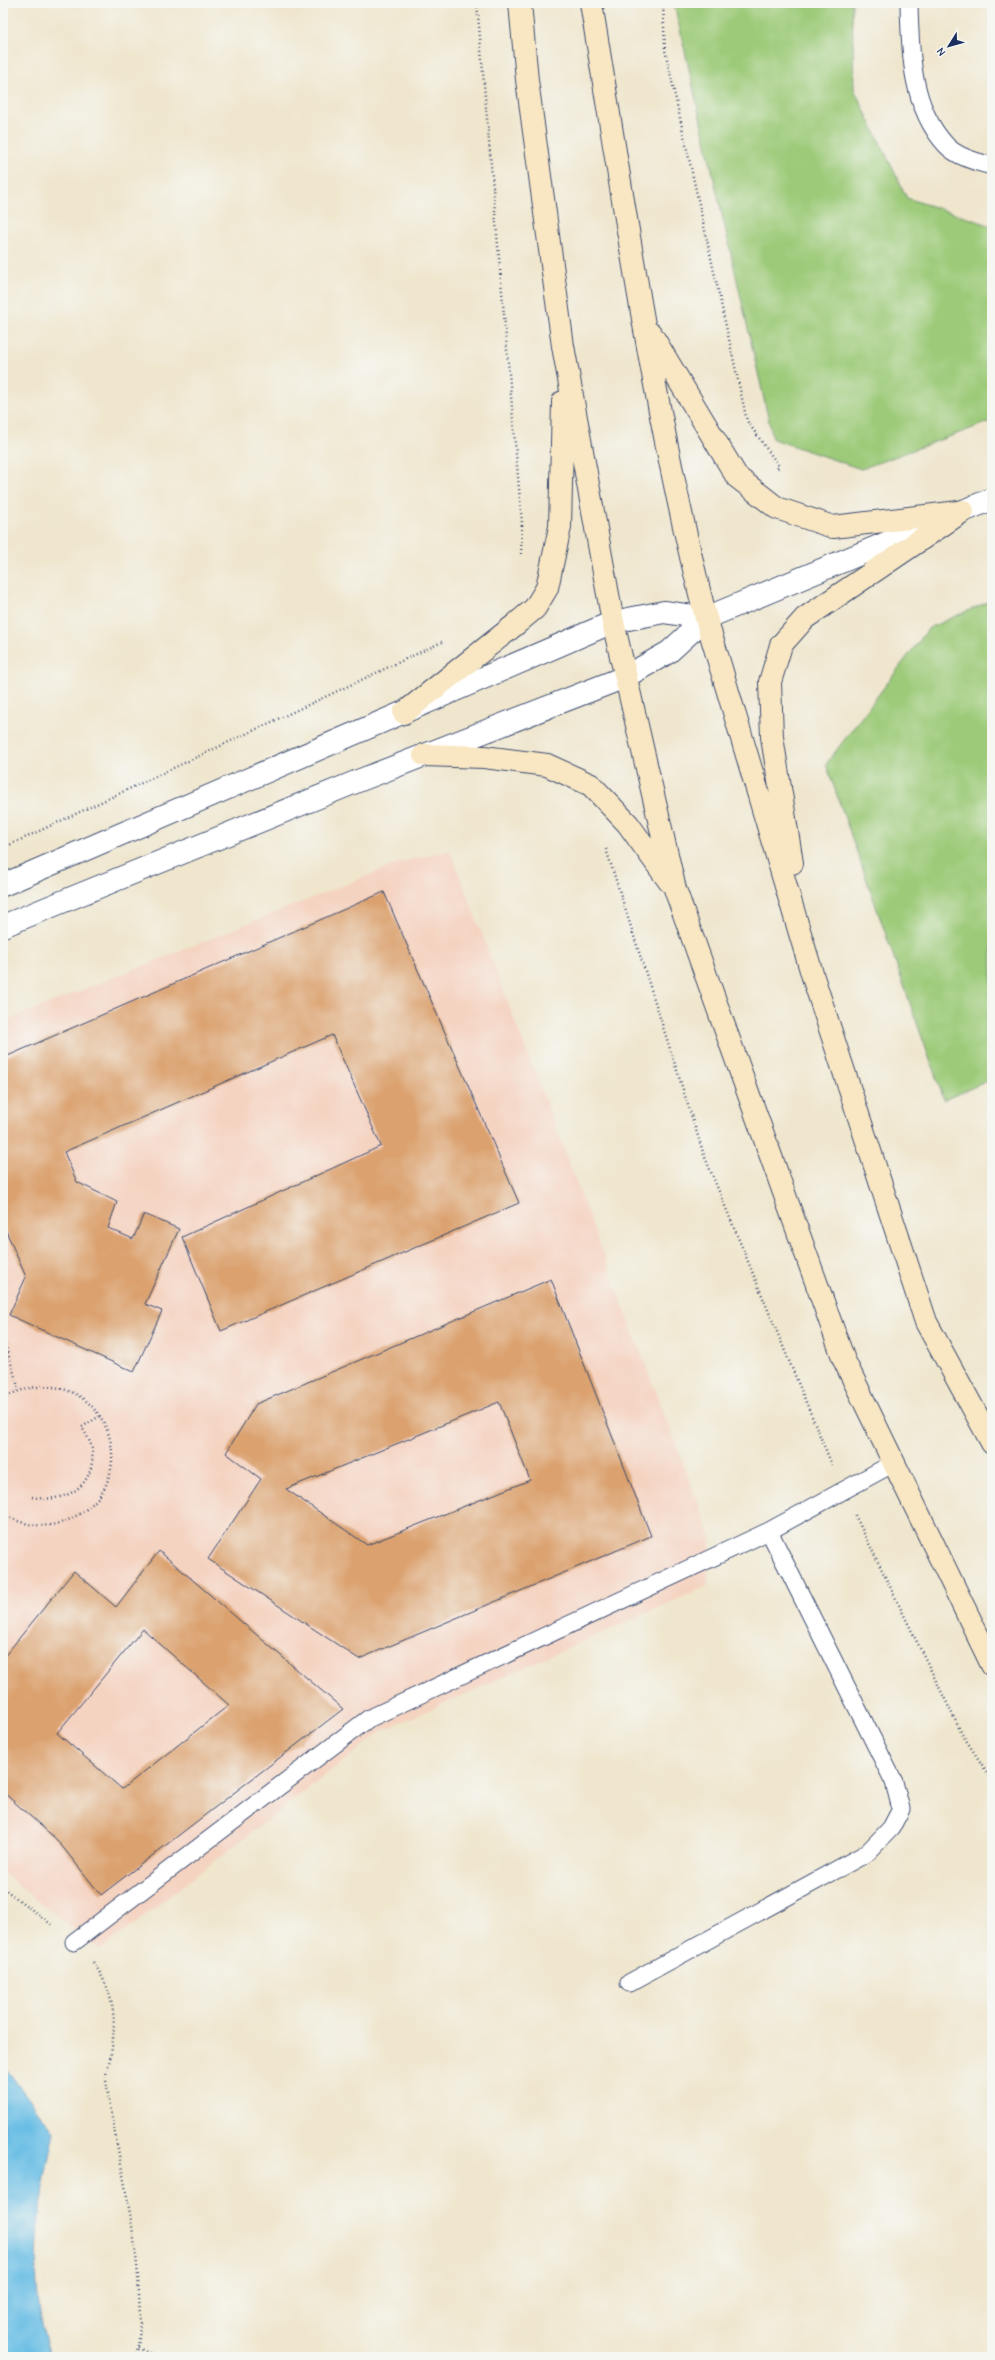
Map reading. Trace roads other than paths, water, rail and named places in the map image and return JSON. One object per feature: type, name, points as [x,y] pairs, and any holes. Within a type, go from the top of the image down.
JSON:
[{"type":"street","points":[[520,3],[526,80],[563,346],[613,622],[675,889],[844,1360],[992,1665]]},
{"type":"street","points":[[591,3],[643,321],[691,559],[706,618],[813,976],[926,1322],[992,1443]]},
{"type":"street","points":[[643,321],[737,477],[777,508],[833,528],[963,511]]},
{"type":"street","points":[[404,713],[526,616],[535,608],[547,588],[560,527],[563,466],[563,346]]},
{"type":"street","points":[[3,926],[424,755],[625,677],[669,652],[706,618],[992,499]]},
{"type":"street","points":[[813,976],[784,820],[772,737],[770,682],[781,645],[805,618],[963,511]]},
{"type":"street","points":[[3,885],[613,622],[664,612],[706,618]]},
{"type":"street","points":[[424,755],[484,757],[547,765],[591,785],[628,824],[675,889]]},
{"type":"lane","points":[[909,3],[913,78],[926,114],[946,145],[972,161],[992,166]]},
{"type":"lane","points":[[74,1942],[368,1719],[769,1531],[894,1463]]},
{"type":"lane","points":[[629,1984],[867,1853],[891,1828],[901,1809],[894,1782],[769,1531]]},
{"type":"water","points":[[3,2065],[54,2132],[39,2217],[36,2272],[38,2299],[50,2357],[3,2357]]}]
